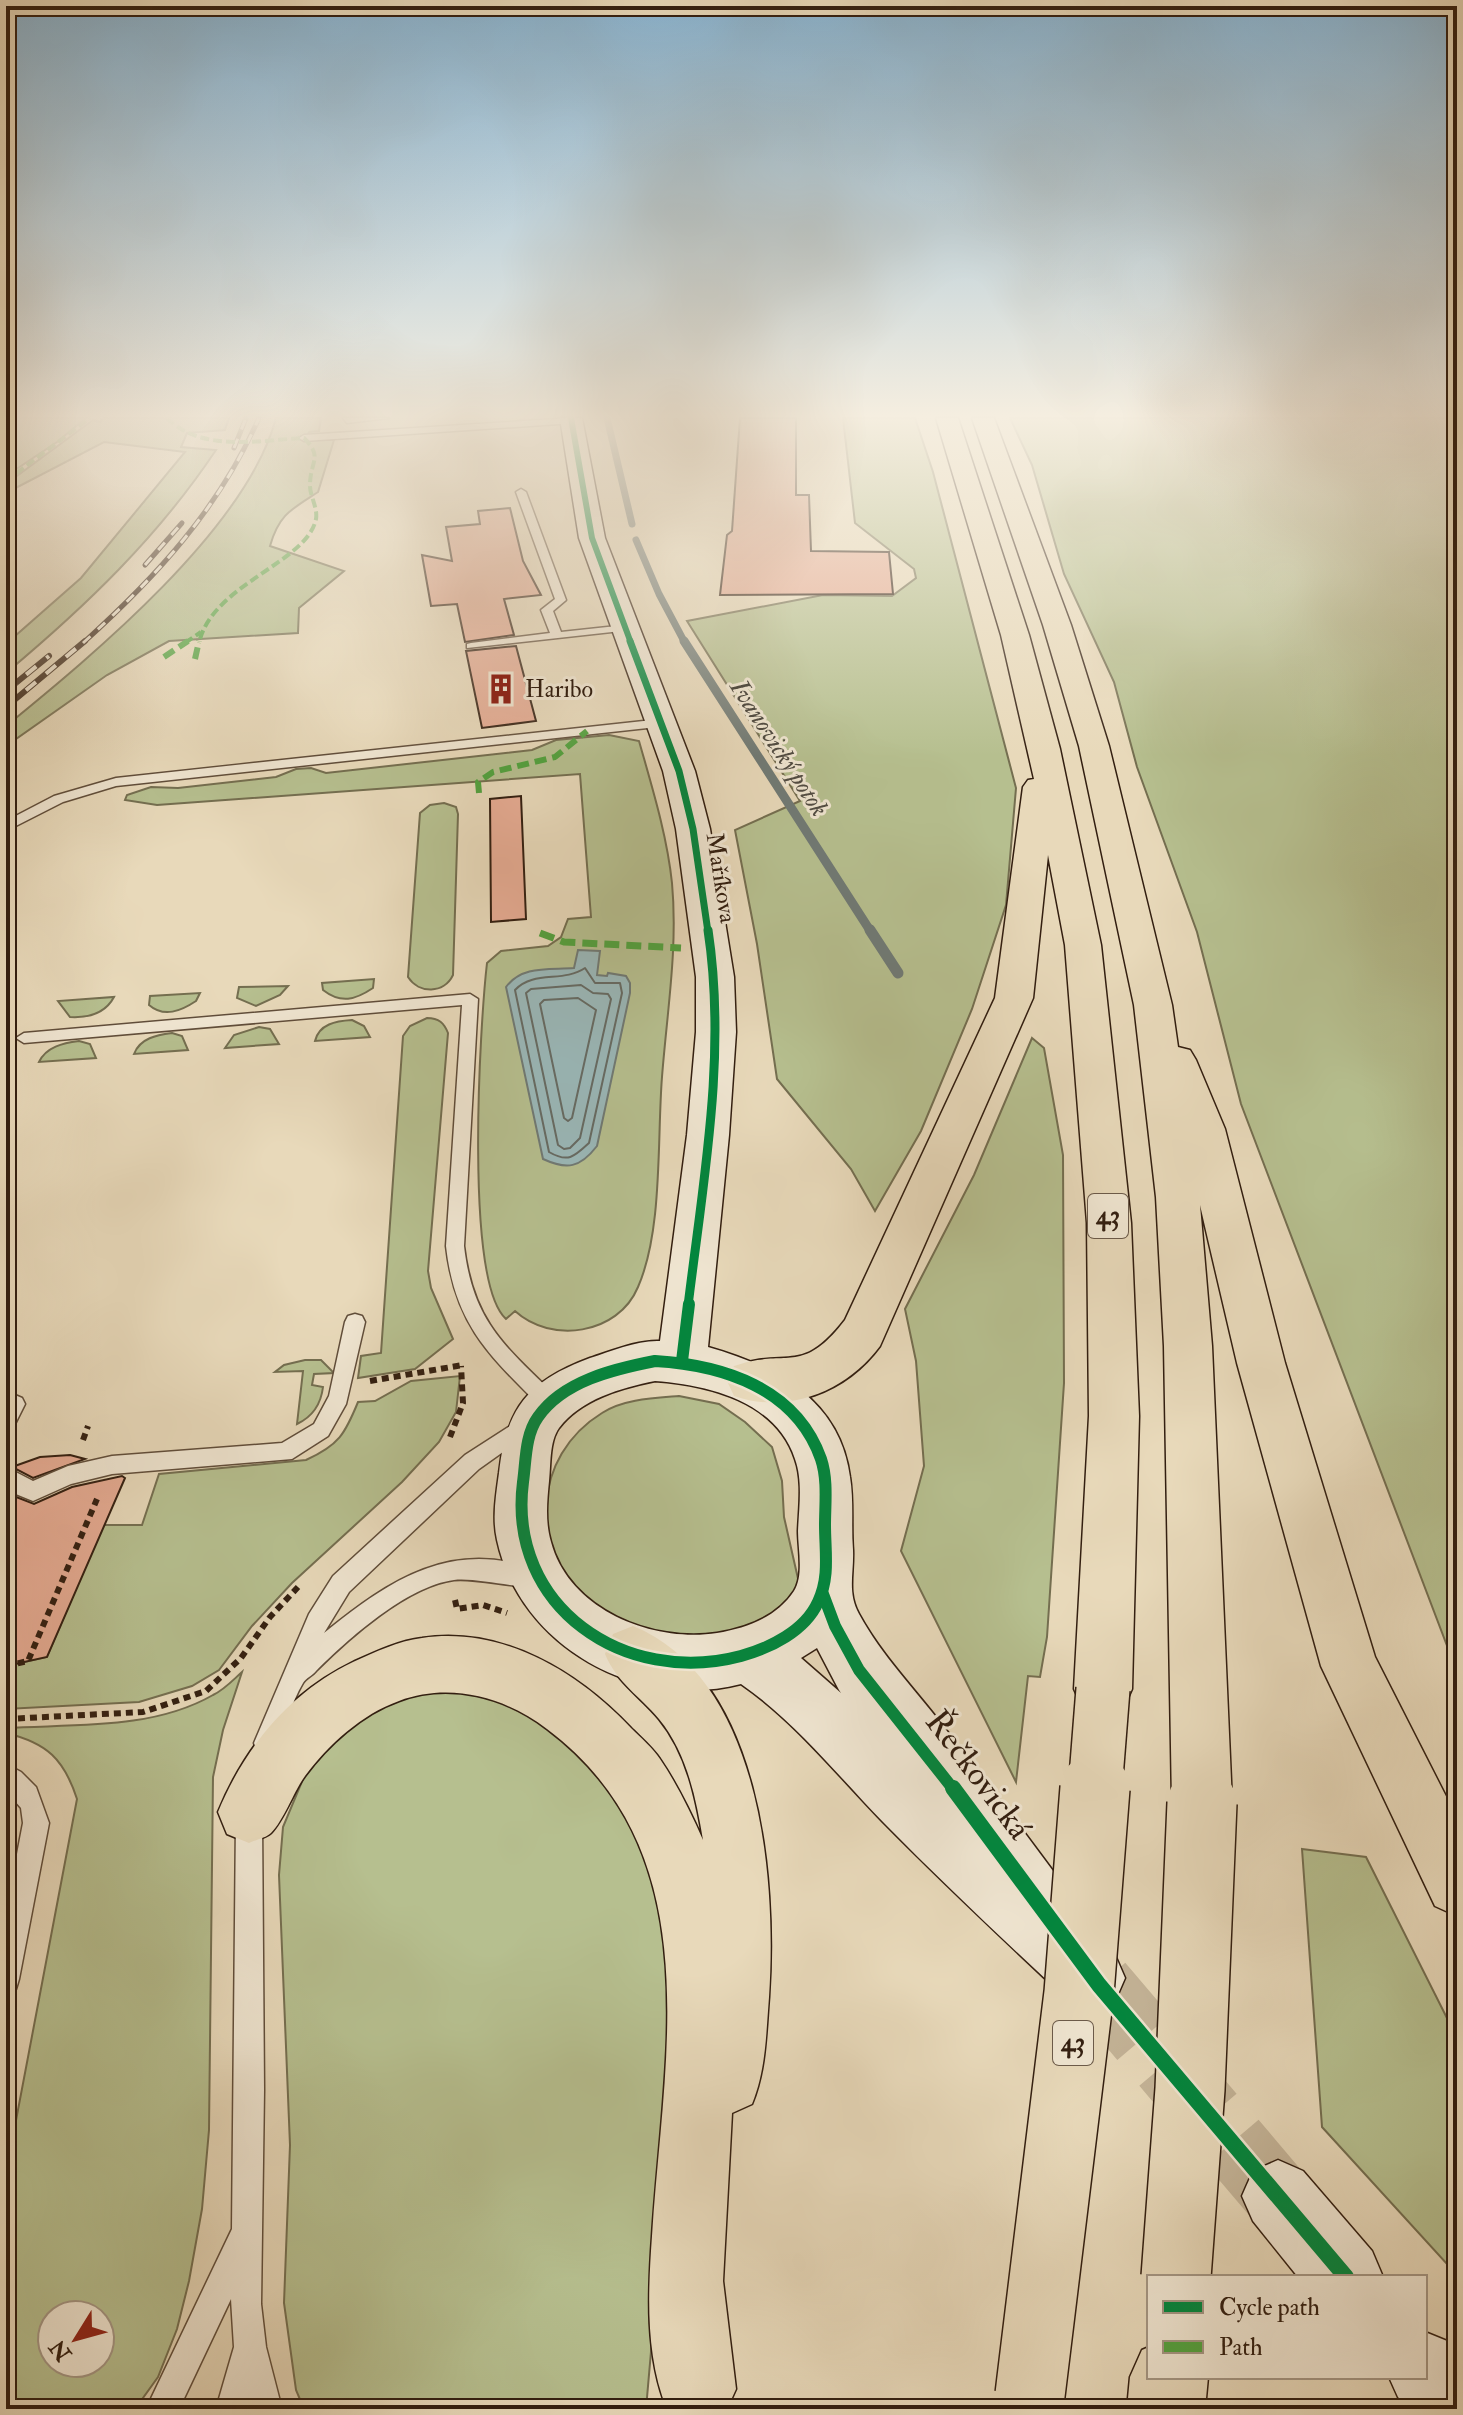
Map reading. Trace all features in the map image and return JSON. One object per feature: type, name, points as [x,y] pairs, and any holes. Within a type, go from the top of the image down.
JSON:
[{"type":"highway","name":"43","points":[[982,531],[1015,635],[1044,749],[1083,945],[1109,1223],[1114,1416],[1103,1689],[1079,1993],[1028,2402]]},
{"type":"highway","points":[[1023,531],[1057,625],[1094,746],[1153,1005],[1178,1197],[1188,1346],[1202,1803],[1190,2089],[1176,2275]]},
{"type":"highway","points":[[751,1381],[781,1382],[810,1377],[831,1368],[849,1352],[863,1332],[1014,998],[1044,749]]},
{"type":"highway","points":[[1153,1005],[1204,1129],[1261,1363],[1349,1666],[1457,1884]]},
{"type":"highway","points":[[633,1654],[684,1704],[711,1752],[722,1777],[729,1807],[735,1871],[734,2016],[696,2399]]},
{"type":"highway","points":[[249,1812],[284,1754],[324,1714],[380,1681],[422,1666],[476,1667],[504,1673],[533,1685],[579,1716],[634,1771],[659,1812],[679,1856],[700,1960],[703,2025],[685,2284],[696,2399]]},
{"type":"highway","points":[[1166,2409],[1169,2379]]},
{"type":"street","name":"Maříkova","points":[[591,531],[679,771],[693,829],[715,977],[716,1032],[708,1135],[682,1361]]},
{"type":"street","points":[[655,1361],[682,1361],[723,1369],[751,1381],[781,1401],[804,1424],[821,1459],[825,1485],[823,1594],[798,1627],[765,1648],[747,1654],[686,1664],[658,1662],[601,1639],[580,1623],[538,1580],[524,1542],[521,1497],[527,1453],[544,1411],[592,1378],[612,1370],[655,1361]]},
{"type":"street","name":"Řečkovická","points":[[747,1654],[778,1674],[813,1703],[903,1799],[1099,1985],[920,1744],[859,1670],[835,1626],[823,1594]]},
{"type":"street","points":[[1278,2196],[1344,2275]]},
{"type":"street","points":[[1427,2372],[1457,2407]]},
{"type":"lane","points":[[535,531],[561,600],[547,610],[557,636]]},
{"type":"lane","points":[[471,646],[626,628]]},
{"type":"lane","points":[[6,827],[23,815],[70,793],[116,782],[662,723]]},
{"type":"lane","points":[[24,1038],[393,1009],[470,999],[456,1270],[463,1299],[491,1343],[544,1411],[472,1462],[349,1574],[317,1622],[269,1732],[249,1812],[246,2304],[250,2347],[266,2409]]},
{"type":"lane","points":[[6,1476],[11,1482],[33,1491],[68,1475],[112,1465],[285,1452],[321,1430],[339,1398],[355,1322]]},
{"type":"lane","points":[[292,1680],[343,1632],[423,1579],[449,1570],[494,1568],[538,1580]]},
{"type":"lane","points":[[6,1776],[26,1791],[35,1805],[36,1823],[6,1979]]},
{"type":"lane","points":[[162,2409],[172,2395],[248,2230]]},
{"type":"lane","points":[[232,2409],[250,2347]]},
{"type":"path","points":[[342,1385],[461,1366],[491,1343]]},
{"type":"path","points":[[6,1666],[28,1661],[112,1465]]},
{"type":"path","points":[[6,1719],[143,1712],[206,1691],[241,1658],[270,1617],[306,1578]]},
{"type":"green space","points":[[120,531],[154,531],[92,596],[6,673],[6,644],[81,578]]},
{"type":"green space","points":[[212,531],[276,531],[270,546],[344,571],[299,608],[298,633],[169,641],[107,675],[6,746],[6,726],[122,626]]},
{"type":"green space","points":[[865,531],[948,531],[1016,788],[1006,905],[972,1009],[921,1131],[875,1211],[851,1169],[777,1079],[757,944],[735,830],[800,801],[687,621],[823,595],[892,596],[916,578],[914,569]]},
{"type":"green space","points":[[1051,531],[1457,531],[1457,1672],[1241,1104],[1197,932],[1137,767],[1114,682],[1064,574]]},
{"type":"green space","points":[[609,735],[639,741],[663,829],[672,883],[673,956],[662,1077],[658,1184],[646,1264],[628,1303],[615,1316],[600,1324],[564,1331],[547,1328],[515,1311],[506,1319],[493,1295],[484,1256],[480,1206],[479,1092],[487,963],[501,951],[548,946],[561,937],[568,919],[591,917],[580,774],[157,805],[125,800],[127,795],[151,787],[178,788],[276,777],[296,769],[311,768],[326,773],[532,750],[556,740]]},
{"type":"green space","points":[[444,803],[456,807],[458,814],[453,975],[444,986],[431,990],[418,987],[408,977],[420,813],[430,805]]},
{"type":"green space","points":[[374,979],[373,988],[354,998],[342,999],[323,990],[322,983]]},
{"type":"green space","points":[[288,986],[280,995],[256,1006],[237,998],[239,987]]},
{"type":"green space","points":[[200,993],[196,1001],[172,1012],[149,1005],[150,996]]},
{"type":"green space","points":[[114,997],[101,1011],[83,1017],[70,1017],[58,1001]]},
{"type":"green space","points":[[427,1018],[440,1022],[448,1033],[428,1271],[431,1288],[453,1339],[415,1369],[358,1378],[361,1356],[381,1353],[403,1036],[410,1026]]},
{"type":"green space","points":[[352,1020],[364,1026],[370,1037],[315,1041],[324,1027]]},
{"type":"green space","points":[[259,1027],[270,1029],[279,1044],[225,1048],[234,1035]]},
{"type":"green space","points":[[172,1033],[182,1036],[188,1050],[134,1054],[145,1041]]},
{"type":"green space","points":[[1032,1038],[1044,1048],[1063,1155],[1064,1383],[1047,1637],[1040,1677],[1028,1676],[1016,1782],[901,1551],[924,1466],[916,1361],[905,1309],[974,1175]]},
{"type":"green space","points":[[79,1041],[90,1044],[96,1058],[39,1062],[51,1049]]},
{"type":"green space","points":[[321,1360],[334,1373],[314,1374],[312,1385],[323,1387],[320,1399],[311,1414],[297,1424],[303,1371],[275,1372],[284,1365]]},
{"type":"green space","points":[[460,1376],[456,1412],[439,1442],[402,1482],[292,1583],[252,1626],[219,1670],[192,1686],[139,1702],[6,1709],[6,1666],[47,1657],[103,1525],[142,1525],[159,1474],[306,1460],[340,1437],[358,1402],[375,1401],[411,1381]]},
{"type":"green space","points":[[679,1396],[719,1404],[745,1422],[772,1447],[782,1481],[784,1517],[799,1583],[790,1606],[749,1626],[716,1636],[692,1637],[661,1632],[602,1611],[570,1582],[556,1557],[548,1531],[546,1505],[551,1478],[562,1454],[579,1431],[610,1408],[639,1400]]},
{"type":"green space","points":[[242,1672],[223,1730],[213,1777],[209,2130],[202,2209],[177,2329],[158,2377],[135,2409],[6,2409],[6,2173],[77,1799],[66,1773],[52,1755],[33,1742],[6,1733],[6,1728],[139,1720],[189,1706],[225,1688]]},
{"type":"green space","points":[[436,1684],[519,1706],[573,1735],[631,1806],[669,1904],[681,2008],[646,2409],[304,2409],[296,2390],[284,2303],[290,2145],[279,1875],[283,1827],[316,1748],[351,1718]]},
{"type":"green space","points":[[1302,1849],[1366,1857],[1457,2038],[1457,2275],[1322,2127]]},
{"type":"water","points":[[578,950],[600,951],[597,975],[626,976],[630,993],[597,1146],[579,1163],[566,1166],[543,1159],[506,987],[512,980],[528,972],[574,968]]},
{"type":"building","points":[[447,531],[516,531],[523,561],[541,595],[504,599],[514,635],[465,642],[457,604],[431,606],[422,555],[452,561]]},
{"type":"building","points":[[732,531],[810,531],[811,551],[889,552],[893,594],[720,595],[727,535]]},
{"type":"building","name":"Haribo","points":[[516,646],[536,721],[482,728],[466,651]]},
{"type":"building","points":[[521,796],[526,919],[491,922],[490,799]]},
{"type":"building","points":[[70,1455],[85,1459],[33,1478],[12,1467],[40,1457]]},
{"type":"building","points":[[122,1476],[125,1478],[47,1657],[6,1666],[6,1493],[34,1504],[72,1487]]},
{"type":"waterway","name":"Ivanovický potok","points":[[636,540],[659,594],[685,643]]},
{"type":"waterway","name":"Ivanovický potok","points":[[684,641],[871,932]]},
{"type":"waterway","name":"Ivanovický potok","points":[[870,930],[898,973]]},
{"type":"tunnel","points":[[1099,1985],[1278,2196]]},
{"type":"railway","points":[[145,565],[175,531]]},
{"type":"railway","points":[[83,643],[136,593],[190,531]]},
{"type":"railway","points":[[6,707],[85,641]]},
{"type":"railway","points":[[6,691],[49,656]]},
{"type":"marked path","points":[[195,659],[201,632],[218,606],[310,536],[312,531]]},
{"type":"marked path","points":[[164,657],[201,632]]},
{"type":"marked path","points":[[479,793],[478,782],[493,772],[555,757],[587,731]]},
{"type":"marked path","points":[[540,933],[564,942],[681,948]]},
{"type":"cycle path","points":[[591,531],[679,771],[693,829],[715,977],[716,1032],[708,1135],[682,1361]]},
{"type":"cycle path","points":[[655,1361],[706,1367],[755,1384],[795,1414],[810,1435],[821,1459],[826,1495],[823,1591],[816,1607],[793,1632],[778,1642],[744,1655],[711,1662],[682,1663],[652,1659],[595,1635],[570,1617],[549,1595],[534,1570],[524,1542],[521,1509],[525,1461],[529,1438],[538,1417],[548,1405],[575,1386],[608,1373],[655,1361]]},
{"type":"cycle path","points":[[823,1594],[835,1626],[859,1670],[920,1744],[1099,1985],[1344,2275]]},
{"type":"place","name":"Haribo","points":[[501,689]]}]
